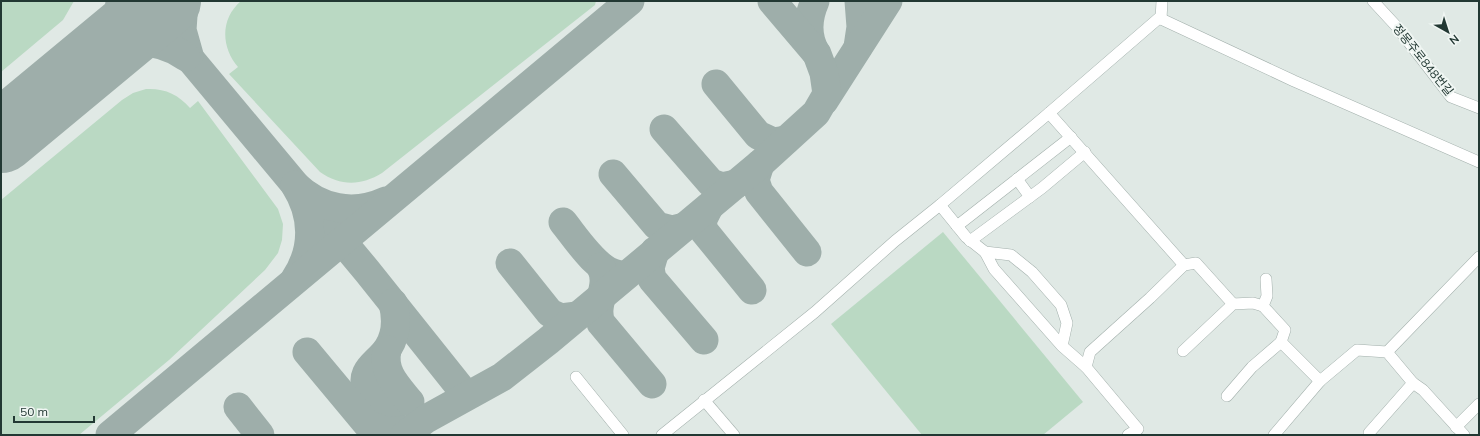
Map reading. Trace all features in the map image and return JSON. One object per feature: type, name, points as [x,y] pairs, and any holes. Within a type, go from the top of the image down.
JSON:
[{"type":"street","points":[[1161,19],[1162,1]]},
{"type":"street","name":"정몽주로848번길","points":[[1374,1],[1397,27],[1451,97],[1479,108]]},
{"type":"street","points":[[662,435],[815,312],[895,241],[1049,113],[1159,18],[1294,81],[1479,162]]},
{"type":"street","points":[[1049,113],[1184,266]]},
{"type":"street","points":[[957,226],[1071,137]]},
{"type":"street","points":[[970,241],[1030,197],[1085,152]]},
{"type":"street","points":[[1017,179],[1030,197]]},
{"type":"street","points":[[940,205],[970,241],[985,252],[994,269],[1062,346],[1086,367],[1141,432],[1128,435]]},
{"type":"street","points":[[985,252],[1011,255],[1032,272],[1060,305],[1066,323],[1062,346]]},
{"type":"street","points":[[1388,352],[1479,257]]},
{"type":"street","points":[[1086,367],[1090,352],[1184,266],[1196,263],[1233,304]]},
{"type":"street","points":[[1263,306],[1267,296],[1266,279]]},
{"type":"street","points":[[1183,351],[1233,304],[1253,304],[1263,306],[1285,330],[1281,342],[1252,367],[1227,396]]},
{"type":"street","points":[[1281,342],[1320,381]]},
{"type":"street","points":[[1274,435],[1320,381],[1357,350],[1388,352],[1413,384],[1423,390],[1460,431],[1479,404]]},
{"type":"street","points":[[576,377],[621,434]]},
{"type":"street","points":[[1369,433],[1413,384]]},
{"type":"street","points":[[704,400],[734,435]]},
{"type":"green space","points":[[1,1],[74,1],[63,20],[1,72]]},
{"type":"green space","points":[[241,1],[596,1],[595,5],[382,173],[366,180],[351,183],[335,180],[320,172],[229,74],[238,67],[228,51],[225,33],[226,25],[234,8]]},
{"type":"green space","points":[[146,89],[170,93],[181,99],[190,108],[198,101],[278,209],[283,224],[282,240],[278,253],[265,270],[169,360],[79,435],[1,435],[1,200],[122,100],[133,93]]},
{"type":"green space","points":[[943,232],[1083,402],[1043,435],[922,435],[831,324]]},
{"type":"taxiway","points":[[111,45],[118,24],[120,1]]},
{"type":"taxiway","points":[[142,1],[367,271],[466,395]]},
{"type":"taxiway","points":[[184,1],[182,30],[189,55]]},
{"type":"taxiway","points":[[110,435],[630,1]]},
{"type":"taxiway","points":[[405,435],[426,419],[502,377],[548,341],[760,164],[816,113],[827,94],[824,73],[817,54],[772,1]]},
{"type":"taxiway","points":[[815,1],[810,14],[809,34],[816,53]]},
{"type":"taxiway","points":[[858,47],[861,27],[859,1]]},
{"type":"taxiway","points":[[824,101],[888,1]]},
{"type":"taxiway","points":[[111,45],[131,42],[150,43],[169,48],[186,57]]},
{"type":"taxiway","points":[[716,84],[758,135],[773,142],[786,140]]},
{"type":"taxiway","points":[[664,129],[711,183],[722,187],[736,184]]},
{"type":"taxiway","points":[[760,164],[755,180],[759,192],[807,252]]},
{"type":"taxiway","points":[[613,174],[657,226],[672,230],[684,227]]},
{"type":"taxiway","points":[[295,279],[302,268],[306,256],[310,232],[306,208],[295,185],[315,200],[338,208],[361,208],[374,206],[386,201]]},
{"type":"taxiway","points":[[709,207],[702,221],[704,231],[752,290]]},
{"type":"taxiway","points":[[563,222],[587,253],[609,272],[617,274]]},
{"type":"taxiway","points":[[655,251],[650,268],[652,279],[704,340]]},
{"type":"taxiway","points":[[510,263],[550,313],[561,318],[577,316]]},
{"type":"taxiway","points":[[601,267],[604,274],[599,309],[601,323],[652,384]]},
{"type":"taxiway","points":[[393,303],[396,321],[395,332],[388,348],[367,372],[365,384],[371,397],[403,435]]},
{"type":"taxiway","points":[[387,350],[386,358],[389,372],[410,402]]},
{"type":"taxiway","points":[[307,352],[367,424],[388,432],[406,430]]},
{"type":"taxiway","points":[[238,407],[260,435]]},
{"type":"runway","points":[[1,137],[165,1]]}]
